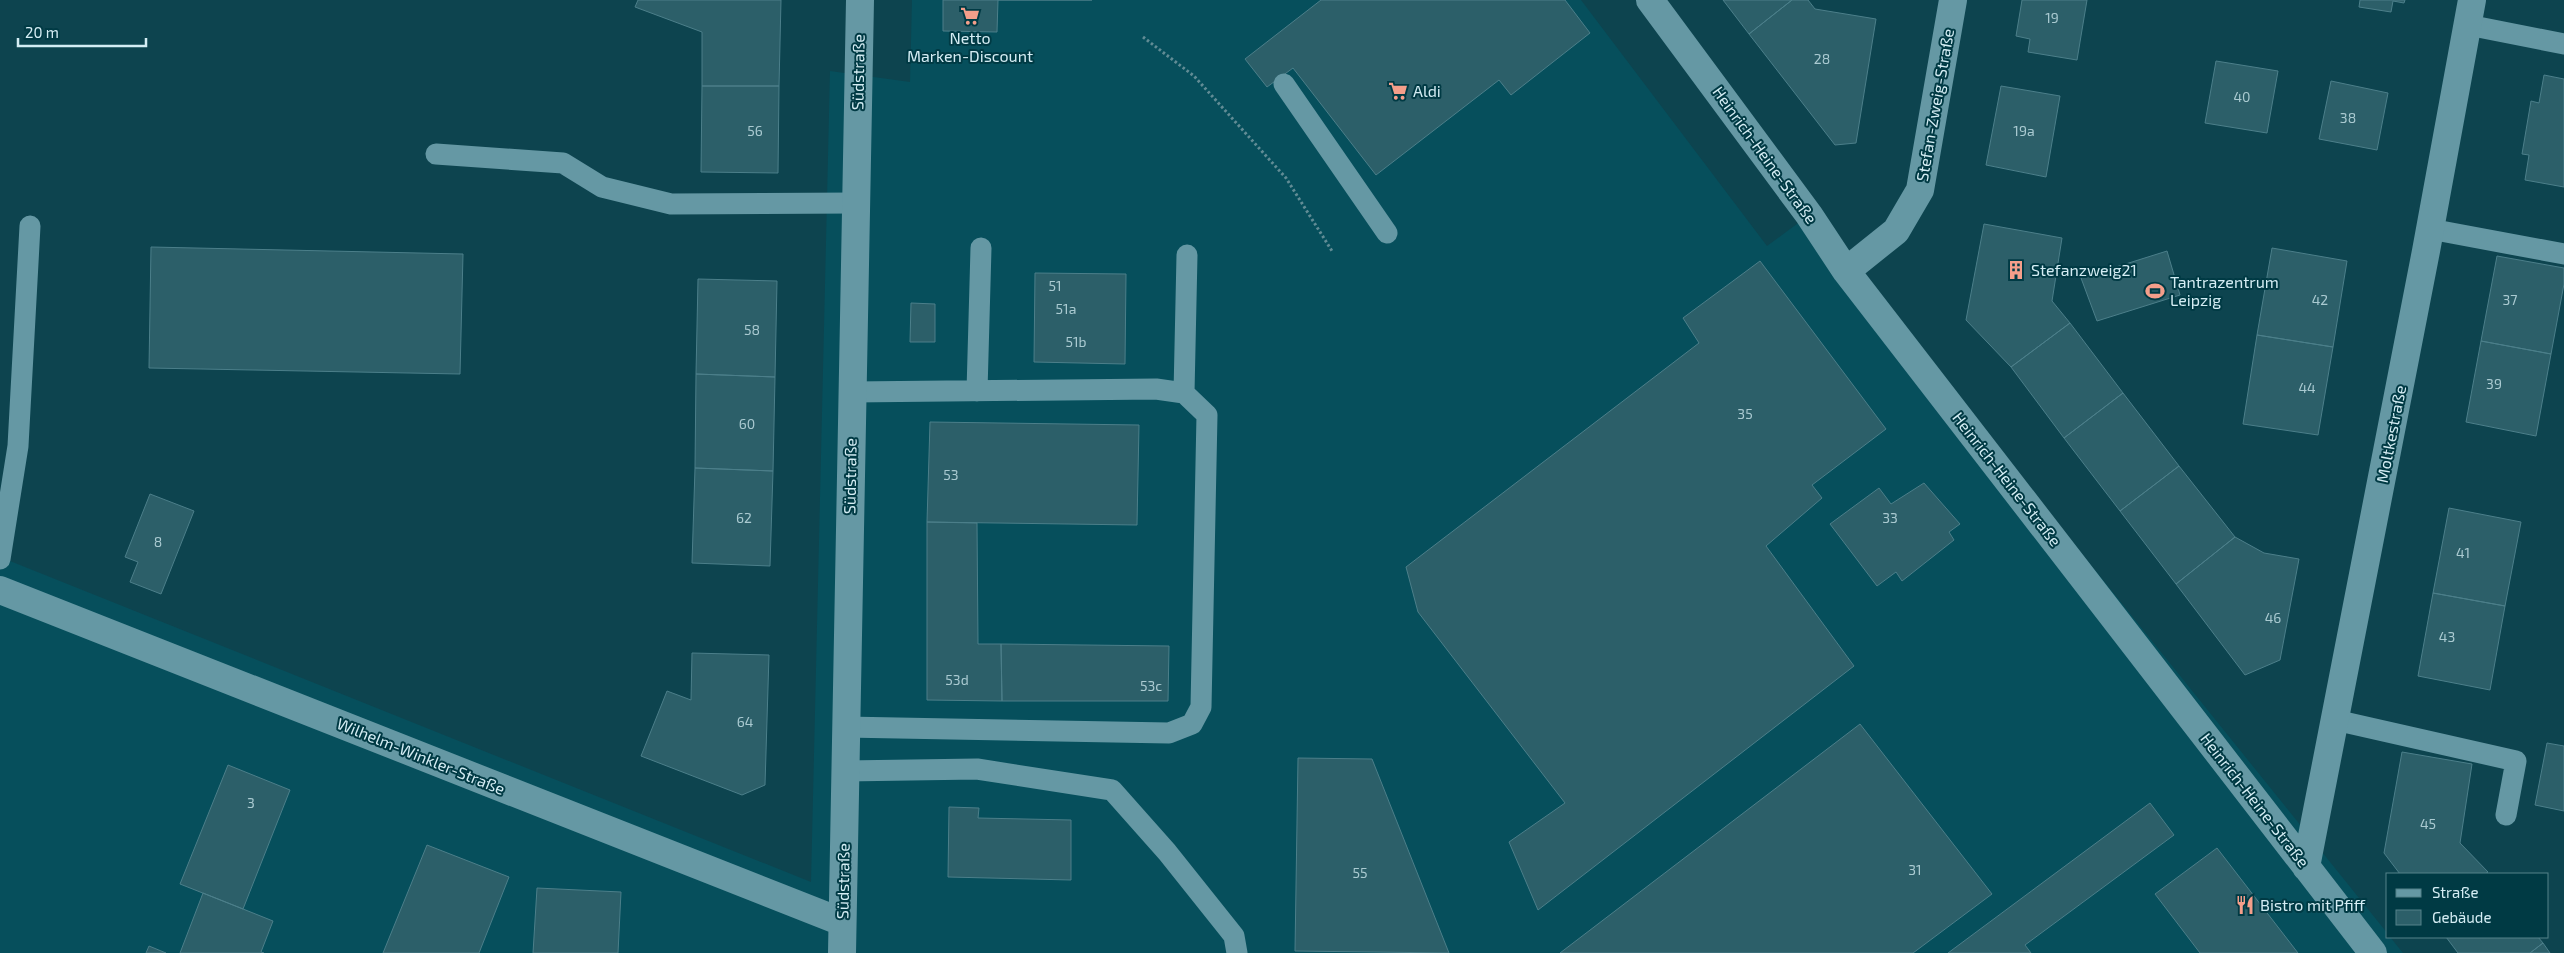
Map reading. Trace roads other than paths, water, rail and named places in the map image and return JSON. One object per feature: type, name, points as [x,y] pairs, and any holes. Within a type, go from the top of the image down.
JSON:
[{"type":"street","name":"Südstraße","points":[[842,953],[860,0]]},
{"type":"street","name":"Heinrich-Heine-Straße","points":[[1650,0],[1810,215],[1846,271],[2373,953]]},
{"type":"street","name":"Stefan-Zweig-Straße","points":[[1846,271],[1896,231],[1920,190],[1953,0]]},
{"type":"street","name":"Moltkestraße","points":[[2306,867],[2470,13]]},
{"type":"street","name":"Wilhelm-Winkler-Straße","points":[[0,590],[842,922]]},
{"type":"lane","points":[[2470,13],[2564,44]]},
{"type":"lane","points":[[1284,84],[1387,233]]},
{"type":"lane","points":[[436,154],[563,163],[602,187],[671,204],[856,203]]},
{"type":"lane","points":[[0,559],[18,446],[30,226]]},
{"type":"lane","points":[[2430,229],[2564,254]]},
{"type":"lane","points":[[977,391],[981,248]]},
{"type":"lane","points":[[1184,393],[1187,255]]},
{"type":"lane","points":[[845,726],[1169,733],[1192,724],[1201,707],[1207,415],[1184,393],[1156,389],[852,392]]},
{"type":"lane","points":[[2334,720],[2516,761],[2506,815]]},
{"type":"lane","points":[[845,771],[977,769],[1112,790],[1167,852],[1234,936],[1237,953]]},
{"type":"place","name":"Netto Marken-Discount","points":[[970,16]]},
{"type":"place","name":"Aldi","points":[[1398,91]]},
{"type":"place","name":"Stefanzweig21","points":[[2016,270]]},
{"type":"place","name":"Tantrazentrum Leipzig","points":[[2155,291]]},
{"type":"place","name":"Bistro mit Pfiff","points":[[2245,905]]}]
